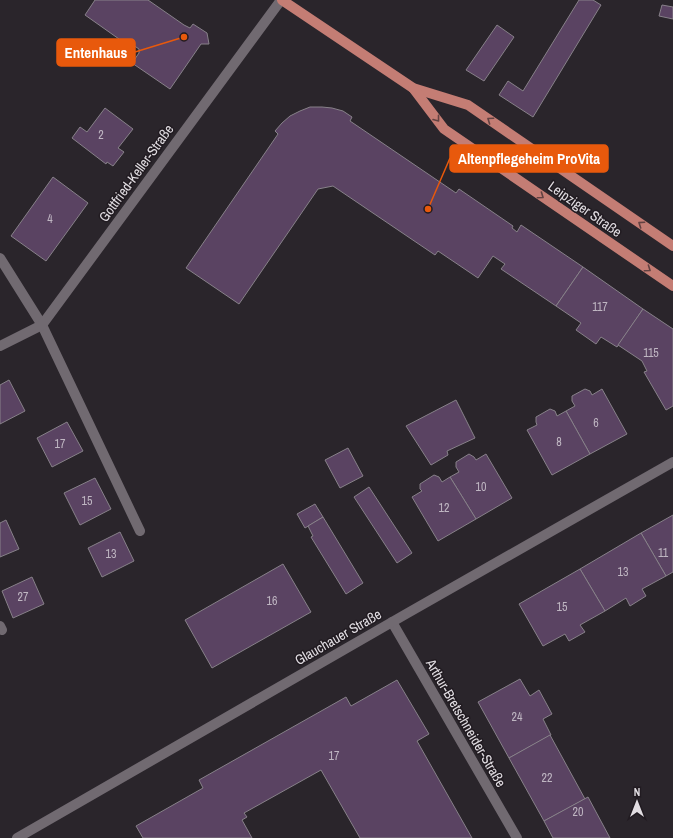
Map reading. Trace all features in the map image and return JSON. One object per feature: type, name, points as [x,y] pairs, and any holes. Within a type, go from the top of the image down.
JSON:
[{"type":"main road","name":"Leipziger Straße","points":[[281,0],[413,88],[468,105],[673,246]]},
{"type":"main road","name":"Leipziger Straße","points":[[413,88],[444,129],[673,286]]},
{"type":"street","name":"Gottfried-Keller-Straße","points":[[0,346],[42,325],[281,0]]},
{"type":"street","points":[[0,258],[42,325],[140,531]]},
{"type":"street","name":"Glauchauer Straße","points":[[17,838],[673,462]]},
{"type":"street","name":"Arthur-Bretschneider-Straße","points":[[392,622],[517,838]]},
{"type":"building","points":[[95,0],[148,0],[184,25],[190,28],[193,24],[207,33],[209,44],[201,44],[170,89],[132,63],[139,53],[139,49],[133,45],[130,50],[124,52],[117,48],[117,41],[119,39],[85,15]]},
{"type":"building","points":[[579,0],[593,0],[601,5],[533,117],[499,95],[508,81],[523,91]]},
{"type":"building","points":[[662,5],[673,7],[673,19],[659,16]]},
{"type":"building","points":[[497,25],[514,37],[484,81],[466,70]]},
{"type":"building","points":[[310,107],[332,108],[343,111],[352,117],[350,121],[456,193],[459,189],[513,226],[512,228],[517,232],[521,225],[583,267],[556,306],[501,269],[505,264],[493,256],[478,278],[438,251],[435,255],[333,186],[318,189],[239,304],[186,268],[278,134],[275,131],[290,116]]},
{"type":"building","points":[[105,108],[133,129],[118,148],[124,152],[113,166],[107,162],[106,164],[72,138],[80,127],[87,132]]},
{"type":"building","points":[[53,177],[88,203],[46,261],[11,236]]},
{"type":"building","points":[[583,267],[643,309],[617,347],[601,337],[596,344],[576,330],[581,323],[556,306]]},
{"type":"building","points":[[643,309],[673,329],[673,406],[666,410],[644,372],[647,371],[642,361],[618,345]]},
{"type":"building","points":[[9,380],[25,411],[0,424],[0,385]]},
{"type":"building","points":[[585,389],[590,391],[592,395],[602,389],[627,434],[590,454],[566,411],[575,406],[572,401],[572,396]]},
{"type":"building","points":[[456,400],[475,438],[447,451],[448,455],[431,465],[406,426]]},
{"type":"building","points":[[550,409],[555,411],[557,416],[566,411],[590,454],[552,475],[527,430],[537,425],[536,417]]},
{"type":"building","points":[[67,422],[83,451],[52,467],[37,438]]},
{"type":"building","points":[[348,448],[363,476],[340,488],[325,460]]},
{"type":"building","points":[[469,454],[476,460],[486,454],[512,498],[476,519],[450,477],[459,472],[456,467],[456,462]]},
{"type":"building","points":[[434,475],[439,477],[442,482],[450,477],[476,519],[438,541],[412,497],[422,491],[420,489],[420,484]]},
{"type":"building","points":[[95,478],[111,509],[80,525],[64,493]]},
{"type":"building","points":[[369,487],[412,553],[397,563],[354,497]]},
{"type":"building","points":[[315,504],[323,517],[305,528],[297,514]]},
{"type":"building","points":[[673,515],[673,572],[666,576],[641,533]]},
{"type":"building","points":[[323,517],[363,583],[346,594],[311,537],[313,536],[308,526]]},
{"type":"building","points":[[6,520],[19,549],[0,557],[0,523]]},
{"type":"building","points":[[120,532],[134,561],[102,577],[88,548]]},
{"type":"building","points":[[641,533],[666,576],[642,589],[646,596],[630,606],[626,598],[605,611],[580,569]]},
{"type":"building","points":[[283,564],[311,612],[212,668],[185,620]]},
{"type":"building","points":[[580,569],[605,611],[580,625],[585,632],[569,641],[565,634],[543,646],[519,604]]},
{"type":"building","points":[[32,577],[44,604],[13,618],[2,591]]},
{"type":"building","points":[[520,679],[530,696],[539,690],[552,714],[543,719],[551,735],[509,758],[478,702]]},
{"type":"building","points":[[397,680],[429,734],[417,741],[472,838],[360,838],[321,770],[244,813],[247,817],[242,820],[252,838],[143,838],[136,826],[203,788],[199,780],[346,697],[351,706]]},
{"type":"building","points":[[550,735],[585,799],[544,821],[509,758]]},
{"type":"building","points":[[588,797],[610,838],[553,838],[544,821]]},
{"type":"place","name":"Entenhaus","points":[[184,37]]},
{"type":"place","name":"Altenpflegeheim ProVita","points":[[428,209]]}]
